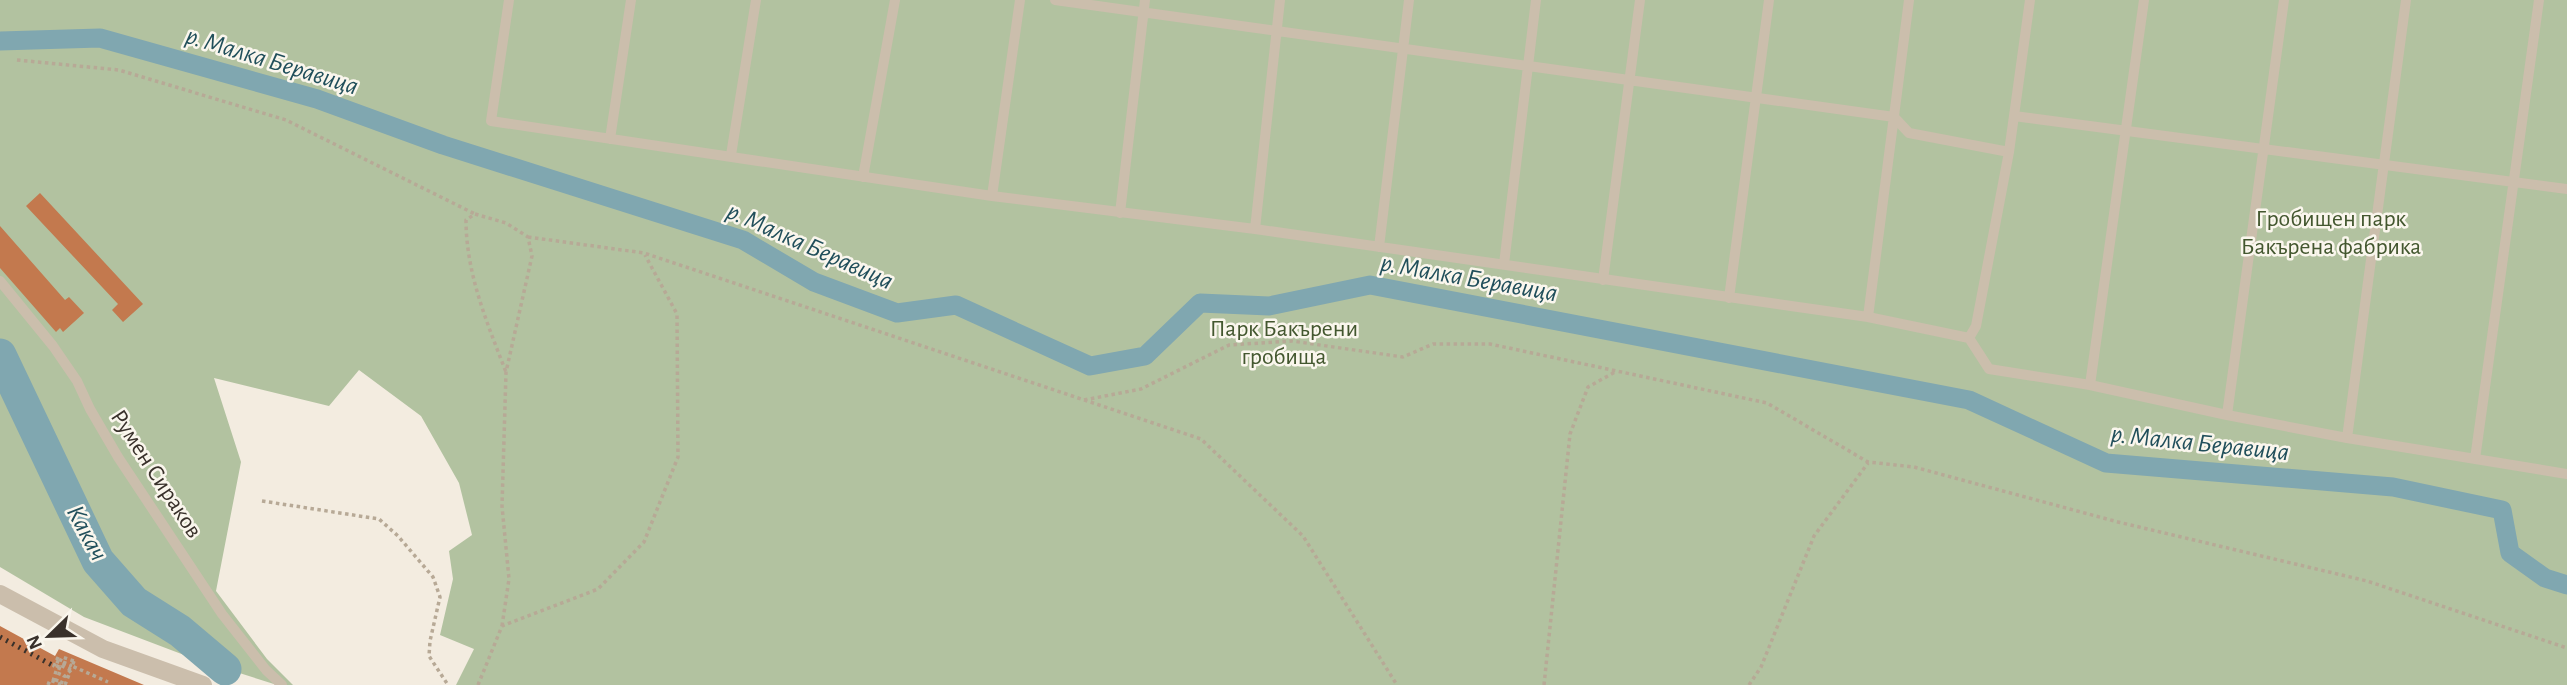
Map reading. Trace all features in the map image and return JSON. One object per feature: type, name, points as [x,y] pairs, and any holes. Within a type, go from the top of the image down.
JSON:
[{"type":"street","points":[[0,594],[103,649],[203,685]]},
{"type":"lane","points":[[509,0],[491,121],[992,196],[1255,229],[1868,317],[1969,338],[1989,369],[2090,385],[2347,438],[2567,474]]},
{"type":"lane","points":[[610,139],[631,0]]},
{"type":"lane","points":[[731,155],[756,0]]},
{"type":"lane","points":[[863,177],[895,0]]},
{"type":"lane","points":[[992,196],[1020,0]]},
{"type":"lane","points":[[1055,0],[1894,117],[1909,133],[2009,152]]},
{"type":"lane","points":[[1120,213],[1145,0]]},
{"type":"lane","points":[[1255,229],[1280,0]]},
{"type":"lane","points":[[1379,247],[1409,0]]},
{"type":"lane","points":[[1504,264],[1536,0]]},
{"type":"lane","points":[[1603,280],[1640,0]]},
{"type":"lane","points":[[1729,298],[1769,0]]},
{"type":"lane","points":[[1868,317],[1909,0]]},
{"type":"lane","points":[[1969,338],[1976,326],[2009,152],[2030,0]]},
{"type":"lane","points":[[2090,385],[2144,0]]},
{"type":"lane","points":[[2227,415],[2284,0]]},
{"type":"lane","points":[[2347,438],[2406,0]]},
{"type":"lane","points":[[2475,458],[2539,0]]},
{"type":"lane","points":[[2014,116],[2567,189]]},
{"type":"lane","name":"Румен Сираков","points":[[0,281],[70,371],[118,457],[222,614],[266,670],[282,685]]},
{"type":"path","points":[[17,60],[119,70],[286,120],[475,214],[506,223],[528,237],[644,253],[1201,439],[1303,536],[1397,685]]},
{"type":"path","points":[[475,214],[466,219],[466,238],[481,308],[506,372]]},
{"type":"path","points":[[478,685],[502,626],[509,579],[502,506],[506,372],[531,256],[528,237]]},
{"type":"path","points":[[502,626],[598,589],[644,542],[678,457],[677,314],[644,253]]},
{"type":"path","points":[[1084,400],[1141,389],[1229,345],[1292,341],[1403,356],[1433,344],[1490,344],[1767,403],[1868,463],[1914,467],[2118,522],[2367,581],[2567,648]]},
{"type":"path","points":[[1544,685],[1570,434],[1588,387],[1616,371]]},
{"type":"path","points":[[1749,685],[1761,667],[1814,536],[1868,463]]},
{"type":"path","points":[[262,501],[379,519],[398,536],[433,577],[440,597],[429,656],[448,685]]},
{"type":"path","points":[[59,684],[61,669],[54,666],[59,655],[56,661],[72,667],[72,666],[108,682]]},
{"type":"path","points":[[59,684],[72,666]]},
{"type":"green space","name":"Парк Бакърени гробища","points":[[0,0],[2567,0],[2567,685],[456,685],[474,649],[440,635],[453,579],[449,551],[472,535],[459,483],[421,416],[359,370],[329,406],[214,378],[241,462],[216,591],[267,659],[293,685],[277,685],[192,658],[84,617],[0,567]]},
{"type":"building","points":[[40,193],[143,304],[123,322],[112,310],[118,304],[26,206]]},
{"type":"building","points":[[0,226],[65,300],[69,297],[84,313],[63,332],[60,328],[56,332],[0,268]]},
{"type":"building","points":[[0,626],[55,656],[59,649],[144,685],[0,685]]},
{"type":"waterway","name":"р. Малка Беравица","points":[[0,41],[100,38],[317,99],[443,145],[743,240],[814,282],[897,313],[956,305],[1090,366],[1145,356],[1200,303],[1269,306],[1370,285],[1969,400],[2106,463],[2393,487],[2502,510],[2510,553],[2545,578],[2567,585]]},
{"type":"waterway","name":"Какач","points":[[0,355],[98,561],[134,602],[180,631],[225,669]]},
{"type":"railway","points":[[0,637],[52,665]]},
{"type":"park label","name":"Гробищен парк Бакърена фабрика","points":[[2331,233]]}]
